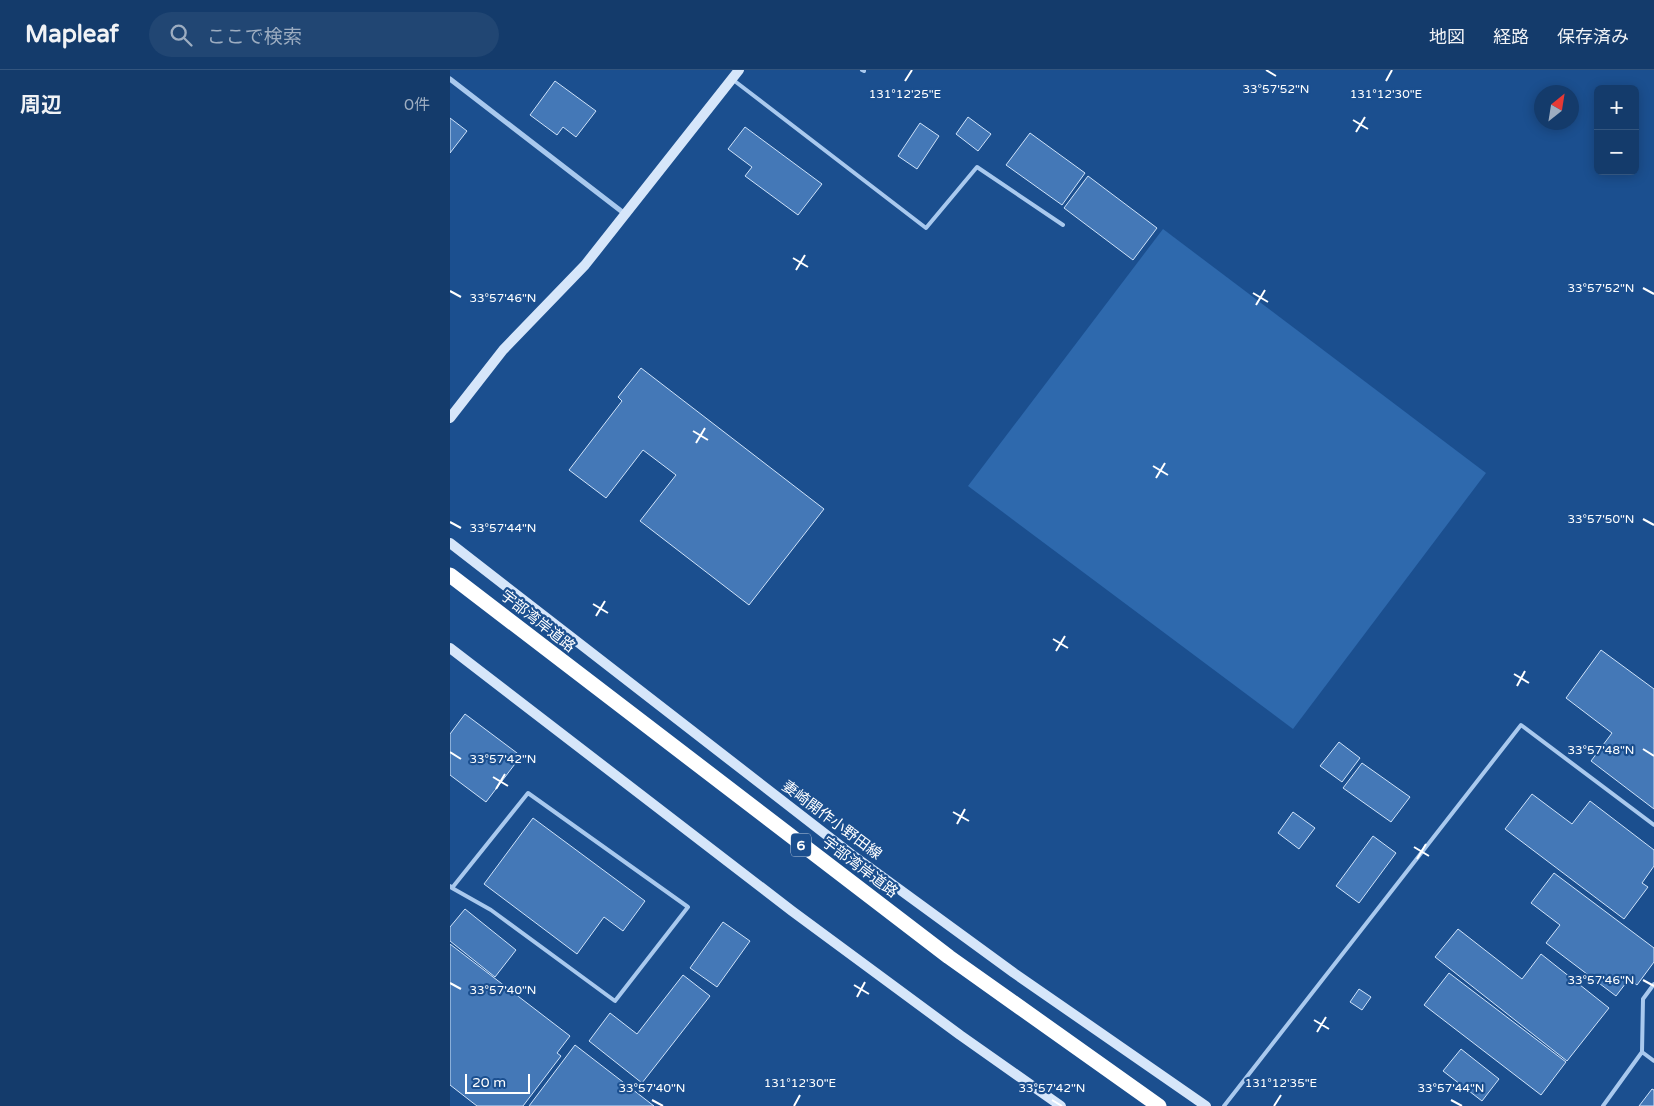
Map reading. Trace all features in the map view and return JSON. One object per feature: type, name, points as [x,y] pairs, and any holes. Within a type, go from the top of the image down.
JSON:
[{"type":"highway","name":"宇部湾岸道路","points":[[450,575],[949,957],[1159,1106]]},
{"type":"main road","points":[[450,418],[503,350],[585,265],[739,70]]},
{"type":"main road","name":"妻崎開作小野田線","points":[[450,543],[851,854],[1014,973],[1206,1106]]},
{"type":"main road","points":[[450,648],[792,911],[960,1035],[1061,1106]]},
{"type":"street","points":[[450,79],[626,215]]},
{"type":"lane","points":[[732,79],[926,228],[977,167],[1062,225]]},
{"type":"lane","points":[[1224,1106],[1521,724],[1654,824]]},
{"type":"lane","points":[[528,793],[688,907],[615,1001],[491,910],[451,887],[528,793]]},
{"type":"lane","points":[[1602,1106],[1642,1052],[1643,999],[1654,984]]},
{"type":"lane","points":[[1642,1052],[1654,1061]]},
{"type":"shaded area","points":[[1163,229],[1486,473],[1293,729],[968,486]]},
{"type":"building","points":[[555,81],[596,111],[576,137],[563,127],[557,135],[530,115]]},
{"type":"building","points":[[968,117],[991,134],[978,151],[956,134]]},
{"type":"building","points":[[450,118],[467,131],[450,153]]},
{"type":"building","points":[[920,123],[939,136],[917,169],[898,156]]},
{"type":"building","points":[[745,127],[822,184],[798,215],[745,176],[752,167],[728,149]]},
{"type":"building","points":[[1030,133],[1085,173],[1062,205],[1006,165]]},
{"type":"building","points":[[1088,176],[1157,228],[1133,260],[1064,208]]},
{"type":"building","points":[[641,368],[824,509],[749,605],[640,521],[676,475],[643,450],[606,498],[569,470],[622,401],[618,397]]},
{"type":"building","points":[[1601,650],[1654,689],[1654,809],[1591,761],[1612,733],[1566,698]]},
{"type":"building","points":[[465,714],[521,756],[486,802],[450,775],[450,734]]},
{"type":"building","points":[[1339,742],[1360,758],[1342,782],[1320,766]]},
{"type":"building","points":[[1362,763],[1410,797],[1391,822],[1343,788]]},
{"type":"building","points":[[1532,794],[1572,824],[1590,801],[1654,850],[1654,866],[1642,883],[1648,887],[1624,919],[1505,829]]},
{"type":"building","points":[[1293,812],[1315,828],[1299,849],[1278,833]]},
{"type":"building","points":[[533,818],[645,901],[623,931],[604,917],[577,954],[484,884]]},
{"type":"building","points":[[1373,836],[1396,853],[1359,903],[1336,886]]},
{"type":"building","points":[[1554,873],[1654,948],[1654,962],[1637,985],[1629,979],[1616,996],[1546,943],[1560,925],[1531,903]]},
{"type":"building","points":[[465,909],[516,950],[495,977],[450,941],[450,927]]},
{"type":"building","points":[[723,922],[750,941],[717,987],[690,968]]},
{"type":"building","points":[[1458,929],[1522,979],[1541,954],[1609,1008],[1567,1061],[1435,957]]},
{"type":"building","points":[[450,944],[570,1036],[557,1053],[561,1056],[523,1106],[477,1106],[450,1085]]},
{"type":"building","points":[[1449,973],[1566,1062],[1541,1095],[1424,1005]]},
{"type":"building","points":[[683,975],[710,996],[642,1083],[589,1041],[610,1013],[637,1034]]},
{"type":"building","points":[[1359,989],[1371,997],[1362,1010],[1350,1002]]},
{"type":"building","points":[[575,1045],[654,1106],[529,1106]]},
{"type":"building","points":[[1461,1049],[1499,1079],[1482,1101],[1443,1071]]},
{"type":"building","points":[[1652,1089],[1654,1090],[1654,1106],[1639,1106]]}]
